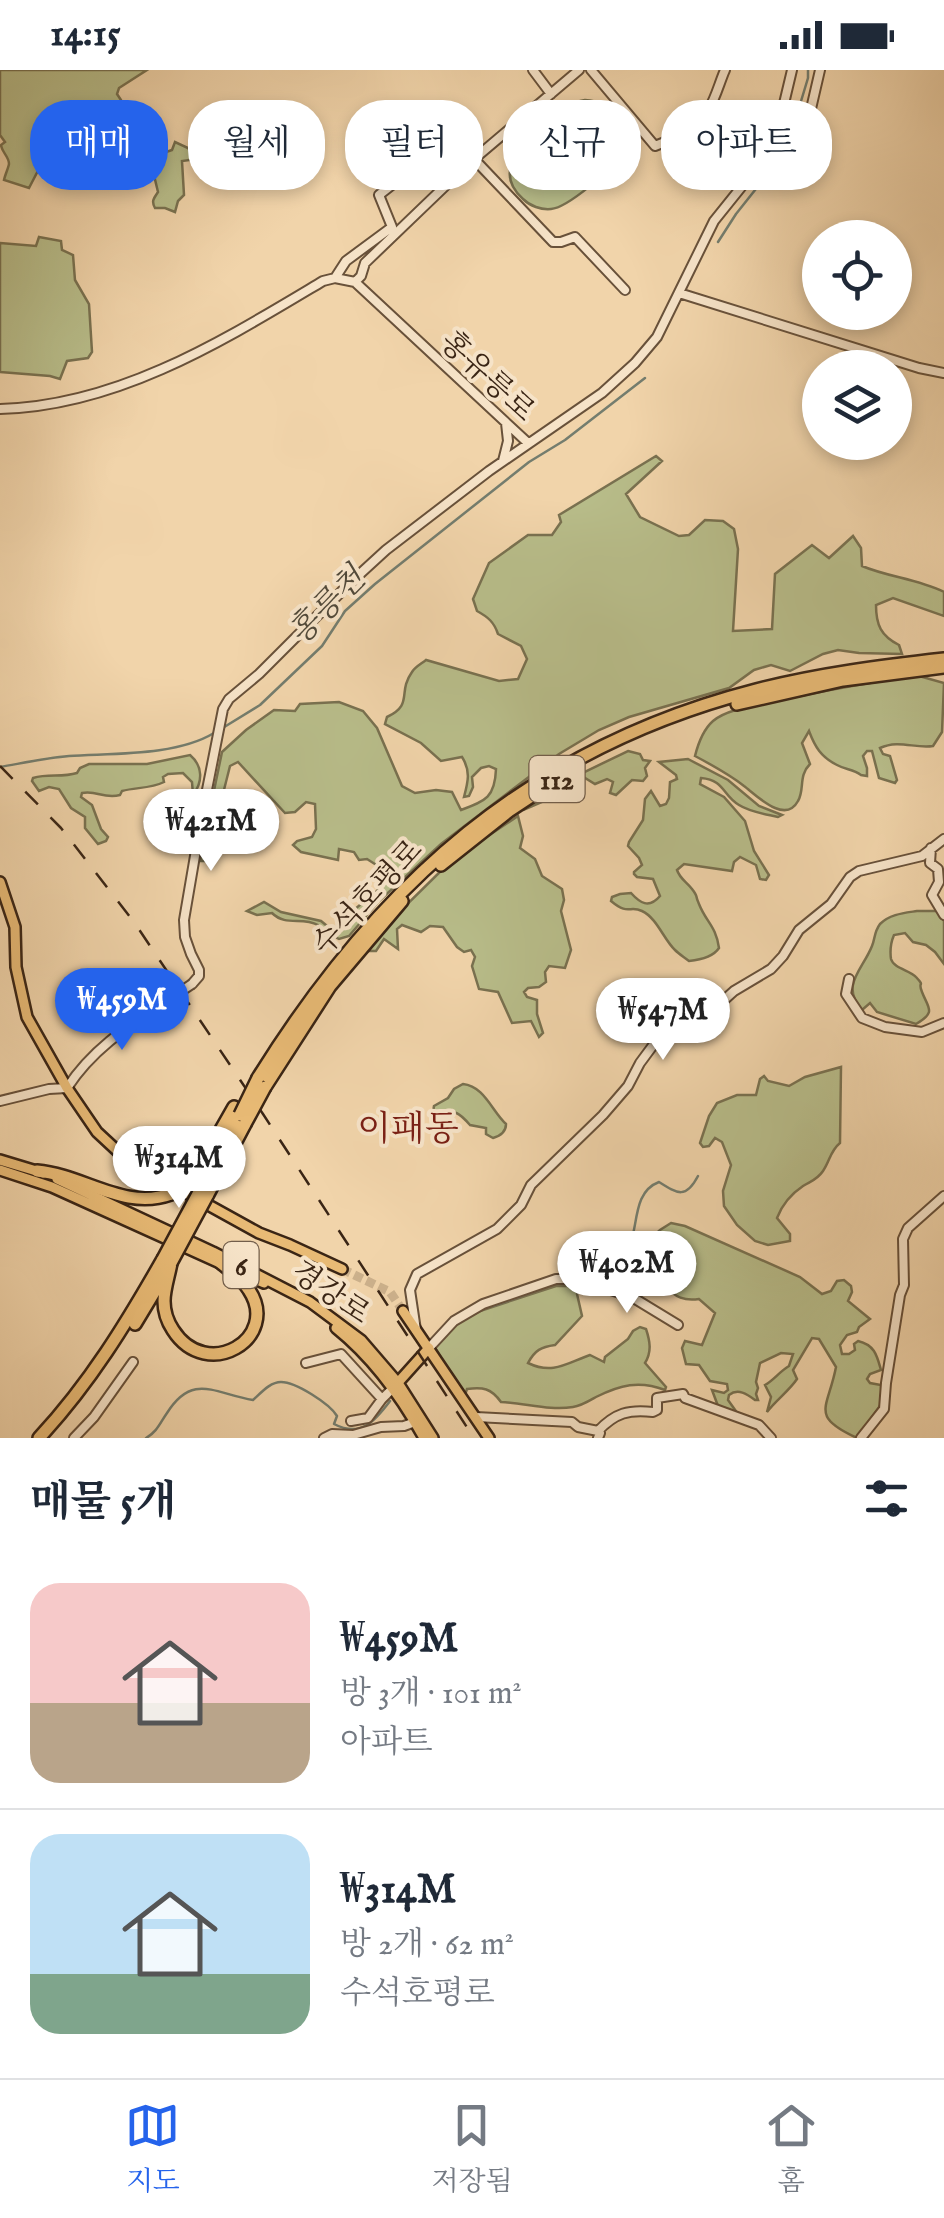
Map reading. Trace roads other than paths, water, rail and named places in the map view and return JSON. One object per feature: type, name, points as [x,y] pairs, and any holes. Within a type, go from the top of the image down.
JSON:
[{"type":"highway","name":"수석호평로","points":[[240,1115],[314,992],[378,915],[452,844],[538,782],[591,753],[691,710],[827,674],[944,659]]},
{"type":"highway","name":"수석호평로","points":[[48,1438],[97,1380],[167,1261],[258,1078],[364,944],[408,894],[462,846],[559,778],[672,726],[736,704],[844,680],[944,667]]},
{"type":"highway","points":[[38,1171],[52,1172],[129,1199],[171,1194],[197,1172],[240,1115]]},
{"type":"highway","name":"수석호평로","points":[[39,1438],[116,1340],[167,1261]]},
{"type":"highway","points":[[167,1261],[167,1320],[178,1338],[191,1348],[220,1355],[246,1340],[256,1312],[250,1290],[222,1263]]},
{"type":"main road","points":[[0,882],[15,927],[16,967],[26,1018],[96,1132],[126,1158],[259,1234],[342,1269]]},
{"type":"main road","name":"경강로","points":[[0,1160],[38,1171],[214,1252],[310,1302],[361,1340],[433,1438]]},
{"type":"main road","name":"경강로","points":[[0,1170],[52,1187],[222,1263],[318,1314],[341,1331],[395,1386],[424,1438]]},
{"type":"main road","points":[[403,1311],[490,1438]]},
{"type":"main road","points":[[395,1386],[429,1348]]},
{"type":"street","points":[[533,70],[552,94]]},
{"type":"street","points":[[483,153],[579,70]]},
{"type":"street","points":[[591,70],[655,146],[679,135],[711,106],[725,70]]},
{"type":"street","name":"홍유릉로","points":[[785,100],[792,70]]},
{"type":"street","points":[[814,100],[820,70]]},
{"type":"street","points":[[483,168],[553,242],[574,237],[624,290]]},
{"type":"street","points":[[335,278],[346,261],[392,227],[379,195],[385,190]]},
{"type":"street","points":[[0,408],[68,402],[126,384],[216,344],[324,281],[335,278],[355,282],[362,276],[365,263],[443,190]]},
{"type":"street","name":"홍유릉로","points":[[355,282],[528,443],[602,393],[636,364],[682,294],[714,221],[739,190]]},
{"type":"street","points":[[682,294],[918,368],[944,372]]},
{"type":"street","points":[[503,461],[508,441],[506,423]]},
{"type":"street","points":[[0,1101],[67,1088],[104,1044],[192,984],[199,970],[190,954],[184,920],[223,709],[229,699],[374,561],[528,443]]},
{"type":"street","points":[[416,1330],[410,1290],[417,1274],[496,1229],[521,1205],[531,1185],[628,1086],[677,1013],[724,1000],[771,969],[784,956],[798,930],[831,904],[859,871],[922,856],[944,840]]},
{"type":"street","points":[[931,848],[930,863],[938,870],[939,882],[932,895],[944,915]]},
{"type":"street","points":[[849,980],[846,994],[862,1018],[885,1027],[922,1032],[944,1023]]},
{"type":"street","points":[[861,1438],[884,1409],[904,1285],[903,1240],[908,1228],[944,1196]]},
{"type":"street","points":[[429,1348],[454,1322],[482,1304],[556,1280],[584,1280],[632,1298],[678,1324]]},
{"type":"street","name":"경강로","points":[[306,1363],[343,1355],[382,1399]]},
{"type":"street","points":[[74,1438],[133,1362]]},
{"type":"street","points":[[351,1421],[368,1418],[395,1386]]},
{"type":"street","points":[[476,1417],[572,1422],[598,1434],[620,1413],[653,1412],[657,1410],[656,1398],[684,1394],[759,1425],[771,1438]]},
{"type":"street","points":[[324,1438],[415,1422]]},
{"type":"waterway","name":"홍릉천","points":[[718,242],[786,151],[808,70]]},
{"type":"waterway","name":"홍릉천","points":[[221,729],[260,705],[322,646],[345,611],[375,584],[529,462],[565,440],[645,378]]},
{"type":"waterway","name":"홍릉천","points":[[0,767],[60,757],[163,750],[214,733]]},
{"type":"waterway","points":[[584,1280],[617,1264],[626,1255],[640,1204],[650,1187],[659,1182],[681,1192],[690,1188],[698,1176]]},
{"type":"waterway","points":[[493,1306],[557,1283],[577,1283]]},
{"type":"waterway","points":[[146,1438],[177,1400],[196,1389],[253,1400],[273,1384],[287,1383],[327,1406],[337,1416],[334,1424],[352,1429],[373,1421],[390,1401]]},
{"type":"tunnel","points":[[342,1269],[390,1292],[403,1311]]},
{"type":"railway","points":[[0,766],[61,828],[134,922],[474,1438]]},
{"type":"district","name":"이패동","points":[[408,1128]]}]
